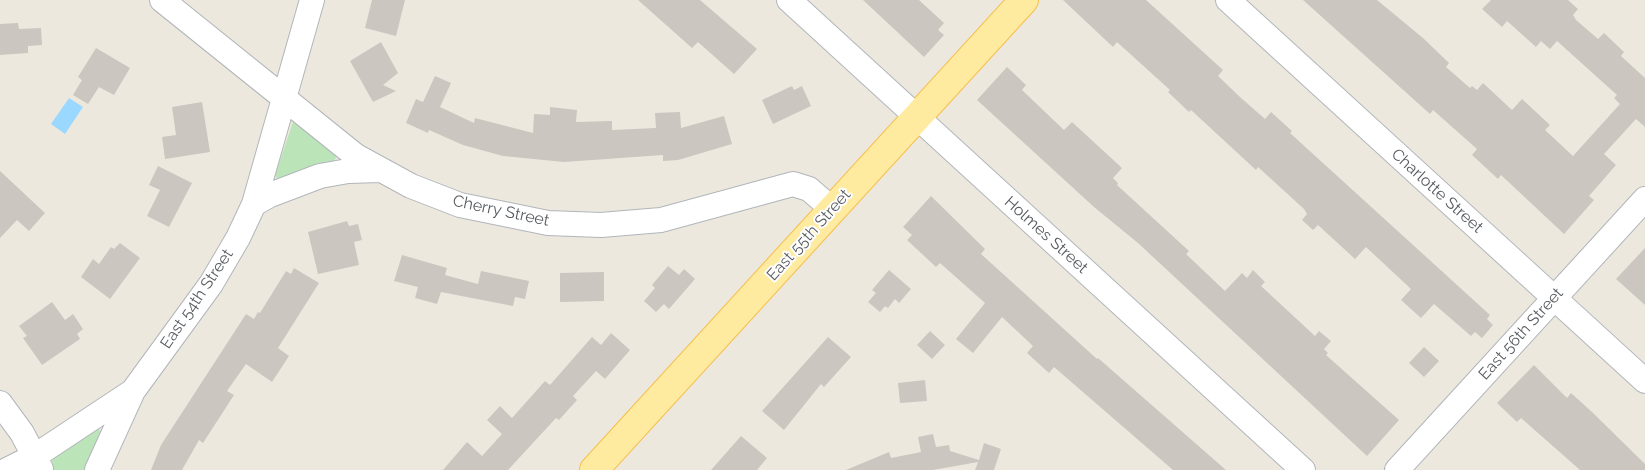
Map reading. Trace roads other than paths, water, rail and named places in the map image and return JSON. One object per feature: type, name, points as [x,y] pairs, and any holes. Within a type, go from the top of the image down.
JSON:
[{"type":"main road","name":"East 55th Street","points":[[594,470],[1024,0]]},
{"type":"street","name":"Cherry Street","points":[[162,0],[356,156],[411,186],[460,205],[548,223],[601,225],[661,220],[793,184],[809,189],[832,209]]},
{"type":"street","name":"East 54th Street","points":[[97,470],[133,391],[211,284],[238,238],[254,204],[312,0]]},
{"type":"street","name":"Holmes Street","points":[[789,0],[1303,470]]},
{"type":"street","name":"Charlotte Street","points":[[1228,0],[1645,381]]},
{"type":"street","points":[[254,204],[270,195],[320,176],[348,171],[380,170]]},
{"type":"street","name":"East 56th Street","points":[[1397,470],[1645,198]]},
{"type":"street","name":"East 54th Street","points":[[7,470],[38,463],[133,391]]},
{"type":"street","points":[[0,403],[22,433],[38,463]]},
{"type":"water","points":[[69,98],[83,107],[65,134],[51,124]]}]
